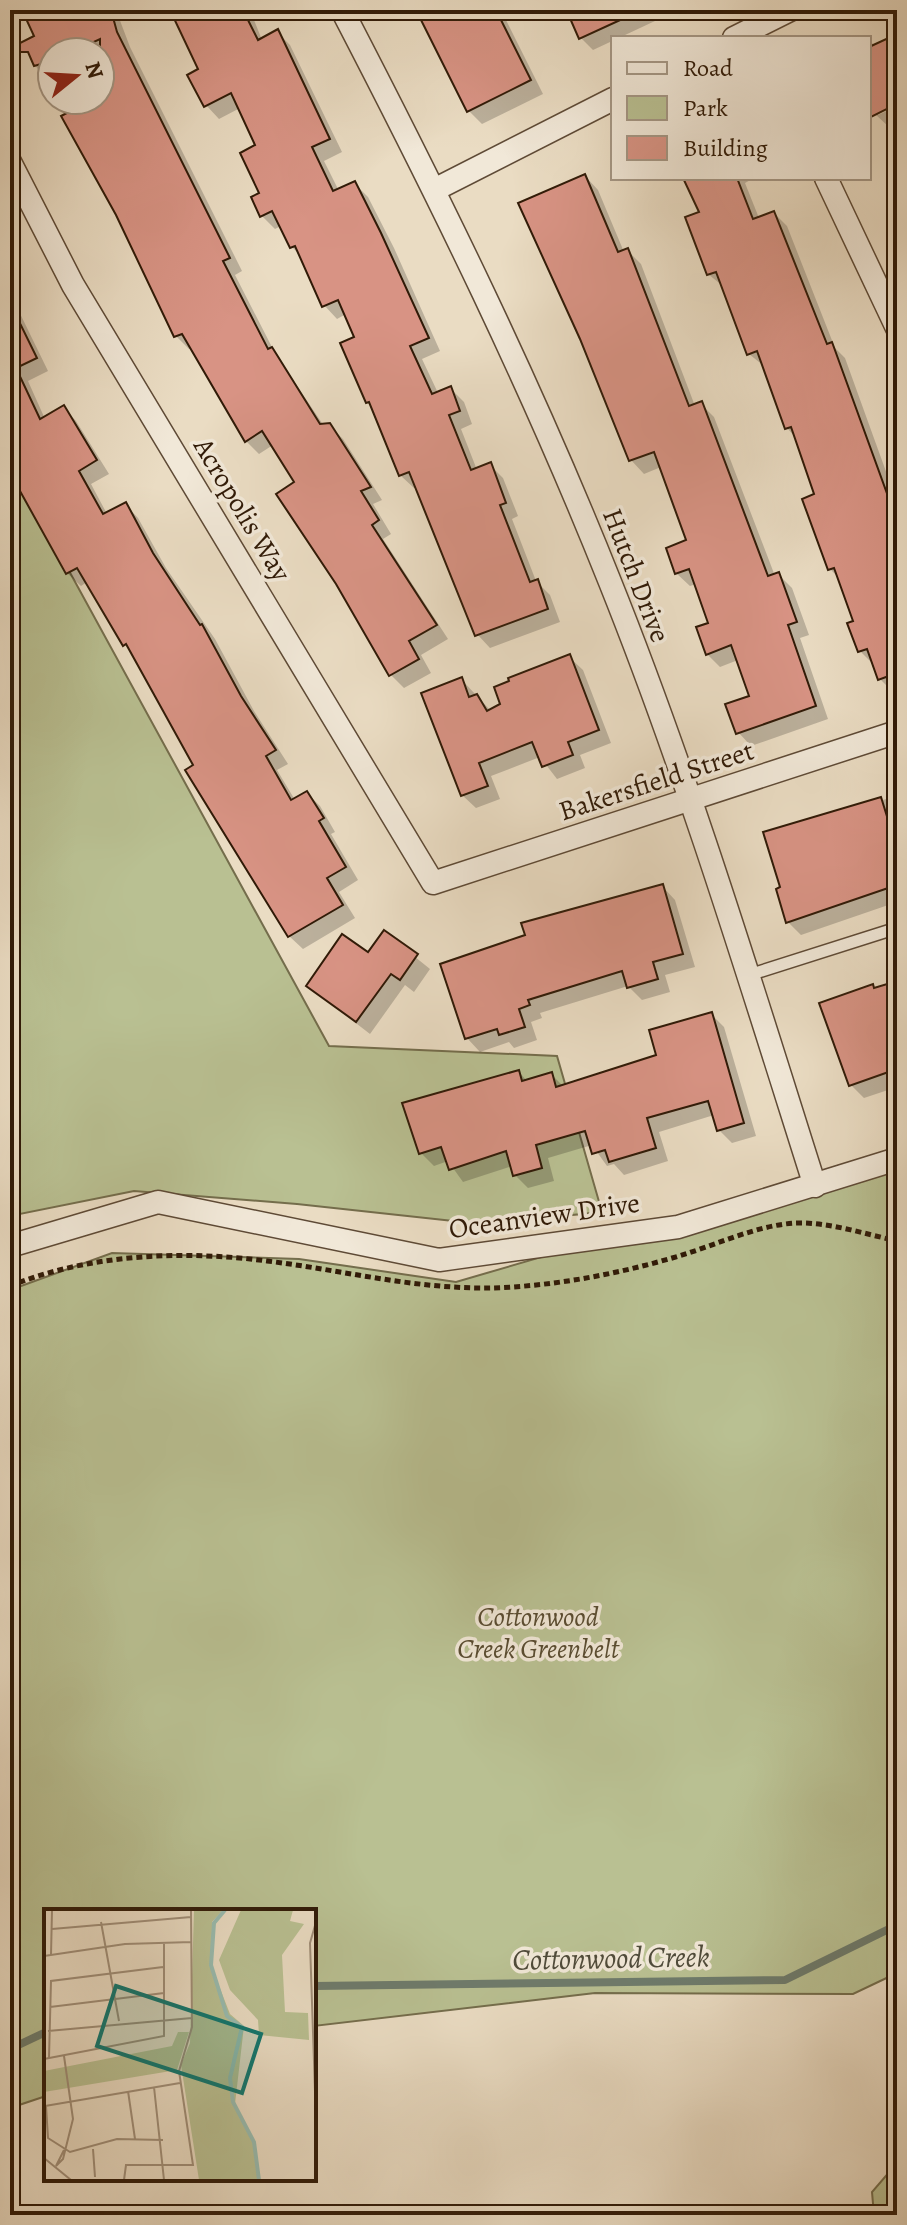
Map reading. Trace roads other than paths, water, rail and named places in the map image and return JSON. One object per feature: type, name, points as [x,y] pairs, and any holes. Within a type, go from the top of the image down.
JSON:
[{"type":"street","name":"Hutch Drive","points":[[342,10],[436,189],[533,400],[611,583],[749,975],[815,1186]]},
{"type":"street","points":[[737,36],[754,25],[790,10]]},
{"type":"street","points":[[436,189],[611,100]]},
{"type":"street","name":"Acropolis Way","points":[[10,162],[73,285],[433,883]]},
{"type":"street","points":[[827,180],[897,328]]},
{"type":"street","name":"Bakersfield Street","points":[[433,883],[897,732]]},
{"type":"street","name":"Oceanview Drive","points":[[10,1246],[158,1202],[439,1260],[678,1227],[897,1159]]},
{"type":"lane","points":[[749,975],[897,928]]},
{"type":"waterway","name":"Cottonwood Creek","points":[[316,1986],[785,1980],[897,1925]]},
{"type":"waterway","name":"Cottonwood Creek","points":[[10,2049],[44,2033]]},
{"type":"park label","name":"Cottonwood Creek Greenbelt","points":[[538,1632]]}]
